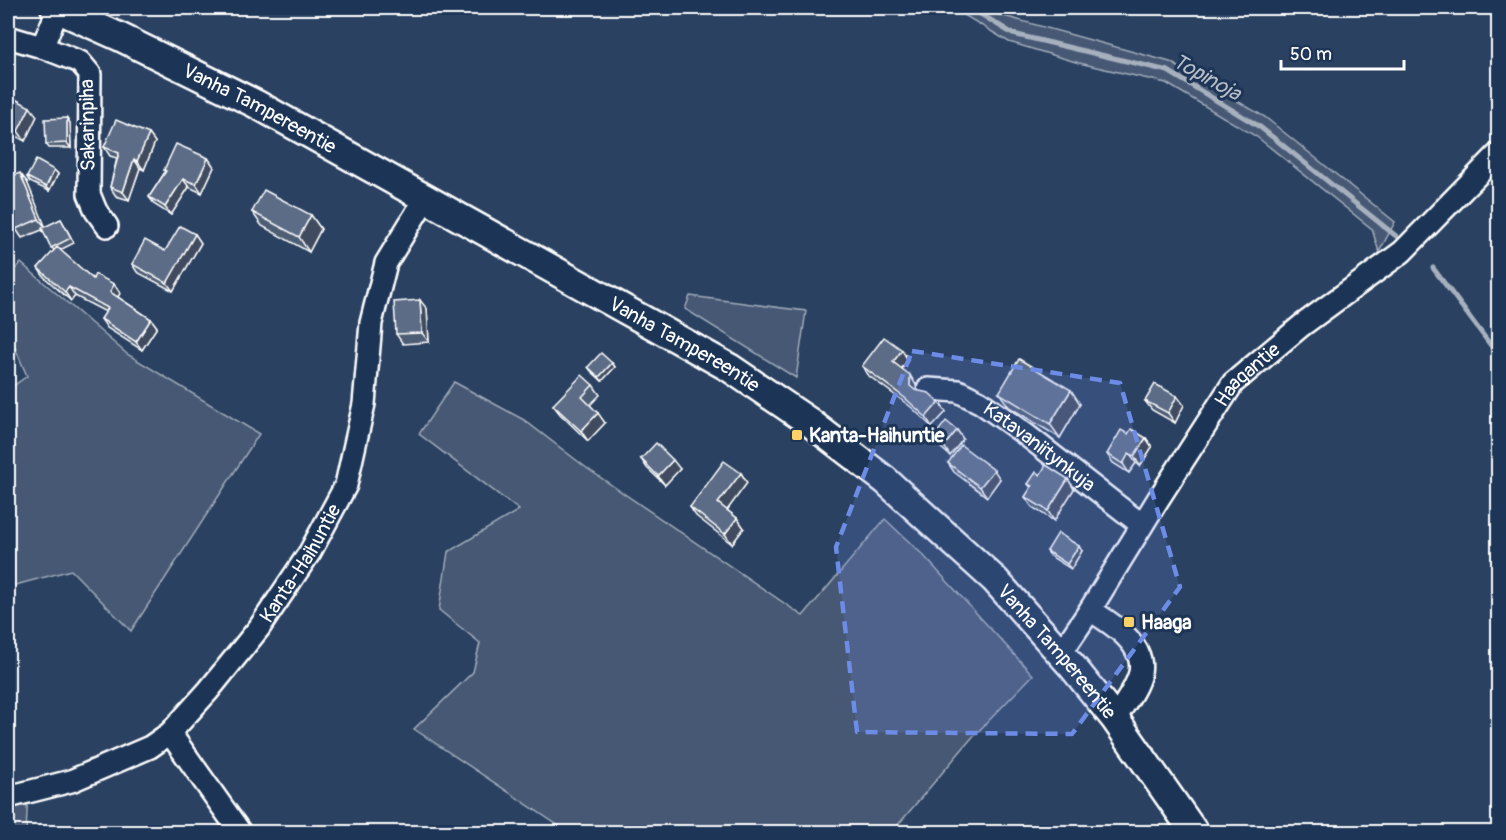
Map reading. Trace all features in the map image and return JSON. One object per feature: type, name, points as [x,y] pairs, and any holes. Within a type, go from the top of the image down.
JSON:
[{"type":"main road","name":"Vanha Tampereentie","points":[[57,8],[256,104],[730,368],[808,421],[885,480],[995,580],[1061,653],[1115,719],[1194,832]]},
{"type":"street","points":[[42,47],[57,8]]},
{"type":"street","name":"Sakarinpiha","points":[[8,37],[80,62],[90,74],[89,194],[96,211],[107,226]]},
{"type":"street","name":"Haagantie","points":[[1061,653],[1233,383],[1301,326],[1402,252],[1498,154]]},
{"type":"street","name":"Kanta-Haihuntie","points":[[8,797],[71,781],[150,747],[170,733],[259,628],[309,552],[346,485],[364,404],[371,323],[386,263],[425,199]]},
{"type":"street","name":"Katavaniitynkuja","points":[[928,389],[958,391],[980,402],[1142,525]]},
{"type":"street","points":[[1090,610],[1113,624],[1125,637],[1136,650],[1141,666],[1136,683],[1115,719]]},
{"type":"street","points":[[170,733],[240,832]]},
{"type":"highlighted area","points":[[912,351],[1120,383],[1180,587],[1072,734],[857,732],[836,547]]},
{"type":"shaded area","points":[[955,8],[988,8],[993,13],[1170,62],[1265,117],[1395,222],[1379,252],[1372,229],[1257,137],[1166,83],[1079,63],[1009,42]]},
{"type":"shaded area","points":[[21,263],[127,354],[259,434],[131,631],[71,570],[8,587],[8,390],[27,376],[8,331],[8,276]]},
{"type":"shaded area","points":[[690,296],[806,311],[796,378],[685,309]]},
{"type":"shaded area","points":[[454,382],[524,420],[588,469],[803,616],[885,519],[924,556],[1033,675],[970,740],[892,832],[568,832],[414,729],[473,672],[480,643],[439,610],[448,552],[519,510],[419,434]]},
{"type":"shaded area","points":[[28,792],[26,832],[8,832],[8,798]]},
{"type":"building","points":[[8,95],[30,107],[18,131],[8,126]]},
{"type":"building","points":[[67,118],[67,143],[46,144],[45,119]]},
{"type":"building","points":[[116,120],[149,134],[137,161],[134,159],[123,192],[110,187],[119,153],[104,147]]},
{"type":"building","points":[[176,144],[208,158],[196,184],[183,179],[165,207],[149,197],[166,171],[164,170]]},
{"type":"building","points":[[36,160],[54,170],[46,187],[27,177]]},
{"type":"building","points":[[20,173],[39,219],[16,229],[8,209],[8,178]]},
{"type":"building","points":[[264,190],[311,215],[299,237],[252,212]]},
{"type":"building","points":[[61,219],[71,238],[51,248],[42,228]]},
{"type":"building","points":[[180,226],[195,234],[167,283],[132,264],[145,240],[165,251]]},
{"type":"building","points":[[57,247],[93,279],[95,274],[114,284],[110,292],[151,319],[136,342],[101,319],[108,308],[69,287],[65,292],[38,268]]},
{"type":"building","points":[[420,300],[422,333],[396,334],[394,302]]},
{"type":"building","points":[[884,337],[902,350],[893,362],[910,375],[910,386],[915,390],[929,393],[939,402],[926,417],[862,366]]},
{"type":"building","points":[[601,353],[612,363],[599,377],[588,367]]},
{"type":"building","points":[[1019,359],[1071,390],[1050,424],[999,393]]},
{"type":"building","points":[[582,375],[593,385],[582,397],[598,413],[581,431],[553,405]]},
{"type":"building","points":[[1155,384],[1177,396],[1168,413],[1145,401]]},
{"type":"building","points":[[946,421],[957,430],[944,446],[933,438]]},
{"type":"building","points":[[1131,429],[1146,438],[1134,456],[1129,453],[1123,464],[1107,454],[1121,430],[1128,434]]},
{"type":"building","points":[[656,443],[673,460],[658,476],[641,459]]},
{"type":"building","points":[[961,445],[994,470],[980,487],[948,463]]},
{"type":"building","points":[[724,461],[741,473],[718,503],[737,518],[725,534],[690,507]]},
{"type":"building","points":[[1046,465],[1068,479],[1048,511],[1025,497],[1032,486],[1028,484],[1036,472],[1040,475]]},
{"type":"building","points":[[1058,533],[1079,546],[1067,564],[1047,551]]},
{"type":"waterway","name":"Topinoja","points":[[971,8],[1013,34],[1168,71],[1260,127],[1396,236]]},
{"type":"waterway","name":"Topinoja","points":[[1433,268],[1498,355]]},
{"type":"place","name":"Kanta-Haihuntie","points":[[797,435]]},
{"type":"place","name":"Haaga","points":[[1129,622]]}]
